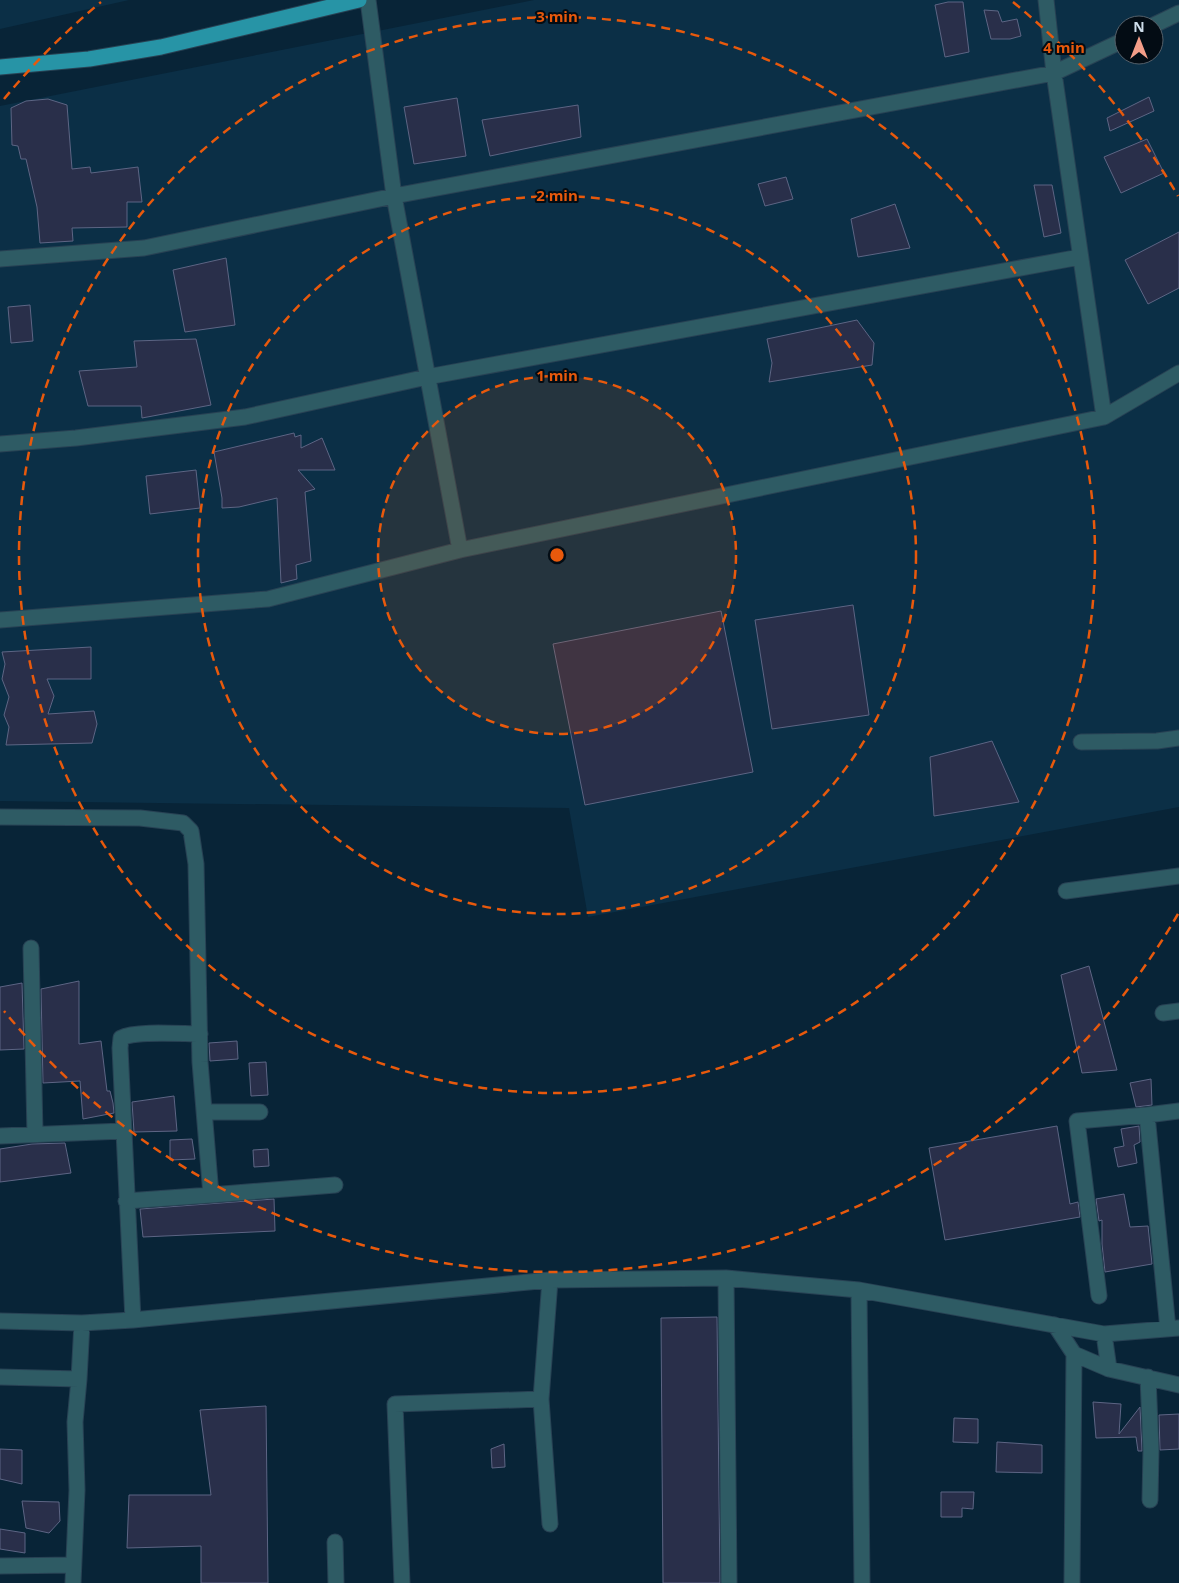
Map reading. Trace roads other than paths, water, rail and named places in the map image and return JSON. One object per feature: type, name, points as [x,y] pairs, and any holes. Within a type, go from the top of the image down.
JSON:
[{"type":"main road","points":[[0,67],[89,58],[161,47],[359,0]]},
{"type":"street","points":[[368,0],[394,196],[460,550]]},
{"type":"street","points":[[1046,0],[1054,73],[1104,417]]},
{"type":"street","points":[[1164,20],[1179,13]]},
{"type":"street","points":[[0,259],[144,248],[394,196],[1054,73],[1114,45]]},
{"type":"street","points":[[0,444],[76,438],[245,417],[427,377],[1080,257]]},
{"type":"street","points":[[0,620],[268,599],[460,550],[1104,417],[1179,373]]},
{"type":"street","points":[[1081,742],[1157,741],[1179,738]]},
{"type":"street","points":[[0,816],[140,818],[183,823],[191,831],[196,864],[200,1062],[211,1195]]},
{"type":"street","points":[[1066,891],[1179,876]]},
{"type":"street","points":[[30,948],[35,1134]]},
{"type":"street","points":[[1163,1013],[1179,1011]]},
{"type":"street","points":[[132,1320],[123,1131],[121,1038],[126,1035],[137,1034],[200,1034]]},
{"type":"street","points":[[1099,1296],[1077,1121],[1179,1111]]},
{"type":"street","points":[[205,1112],[260,1112]]},
{"type":"street","points":[[0,1321],[82,1323],[132,1320],[550,1280],[726,1278],[859,1290],[1104,1334],[1174,1328],[1147,1115]]},
{"type":"street","points":[[0,1136],[123,1131]]},
{"type":"street","points":[[126,1201],[335,1185]]},
{"type":"street","points":[[726,1278],[730,1583]]},
{"type":"street","points":[[550,1280],[541,1399],[550,1524]]},
{"type":"street","points":[[859,1290],[862,1583]]},
{"type":"street","points":[[73,1583],[77,1490],[75,1422],[82,1323]]},
{"type":"street","points":[[1055,1325],[1074,1354],[1072,1583]]},
{"type":"street","points":[[1104,1334],[1109,1368]]},
{"type":"street","points":[[1074,1354],[1109,1368],[1179,1385]]},
{"type":"street","points":[[0,1377],[79,1379]]},
{"type":"street","points":[[1148,1378],[1151,1450],[1150,1500]]},
{"type":"street","points":[[402,1583],[395,1404],[541,1399]]},
{"type":"street","points":[[335,1542],[336,1583]]},
{"type":"street","points":[[0,1566],[73,1566]]}]
